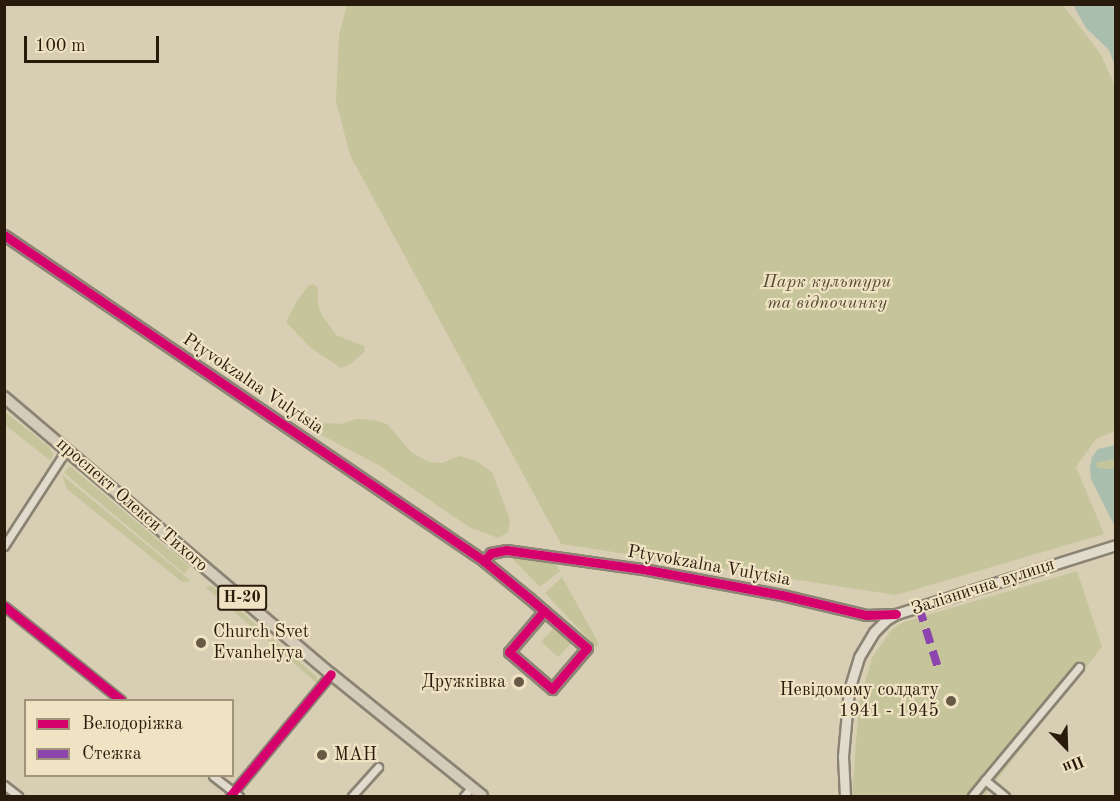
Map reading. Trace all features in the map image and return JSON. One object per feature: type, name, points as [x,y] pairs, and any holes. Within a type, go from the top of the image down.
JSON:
[{"type":"main road","name":"проспект Олекси Тихого","points":[[4,396],[468,792],[482,796]]},
{"type":"street","name":"Ptyvokzalna Vulytsia","points":[[4,235],[484,561],[544,611],[587,648],[552,689],[509,652],[544,611]]},
{"type":"street","points":[[4,546],[67,449]]},
{"type":"street","name":"Залізнична вулиця","points":[[845,796],[843,756],[849,690],[859,657],[867,641],[886,620],[896,614],[1116,545]]},
{"type":"street","name":"Ptyvokzalna Vulytsia","points":[[484,561],[491,553],[516,551],[648,570],[782,595],[866,615],[896,614]]},
{"type":"street","points":[[4,606],[120,699]]},
{"type":"street","points":[[972,796],[1079,667]]},
{"type":"street","points":[[214,777],[234,795],[331,674]]},
{"type":"street","points":[[352,796],[378,766]]},
{"type":"street","points":[[985,780],[1005,796]]},
{"type":"street","points":[[4,785],[18,796]]},
{"type":"green space","name":"Парк культури та відпочинку","points":[[347,5],[1063,5],[1100,53],[1115,86],[1115,431],[1096,439],[1076,467],[1104,534],[896,595],[561,544],[350,155],[336,101],[339,35]]},
{"type":"green space","points":[[313,284],[318,288],[318,305],[323,317],[336,335],[364,346],[365,351],[352,363],[341,368],[311,348],[286,322],[297,301],[308,286]]},
{"type":"green space","points":[[4,411],[49,447],[53,454],[51,461],[5,425]]},
{"type":"green space","points":[[357,419],[374,420],[387,424],[412,453],[429,462],[442,463],[459,456],[476,461],[492,472],[510,520],[508,532],[498,538],[469,527],[380,466],[318,433],[316,428],[325,423],[341,424]]},
{"type":"green space","points":[[1115,459],[1115,469],[1096,468],[1096,463]]},
{"type":"green space","points":[[70,466],[190,567],[184,574],[64,473]]},
{"type":"green space","points":[[62,475],[191,581],[182,582],[67,489]]},
{"type":"green space","points":[[507,553],[553,560],[560,571],[540,587]]},
{"type":"green space","points":[[1077,571],[1102,647],[984,796],[852,796],[859,704],[872,658],[891,630],[904,622]]},
{"type":"green space","points":[[562,577],[599,644],[596,647],[545,593]]},
{"type":"green space","points":[[212,586],[317,677],[318,684],[205,587]]},
{"type":"green space","points":[[555,627],[572,643],[558,657],[541,642]]},
{"type":"shaded area","points":[[1073,5],[1111,5],[1115,9],[1115,67],[1109,50],[1086,28]]},
{"type":"shaded area","points":[[1115,445],[1115,459],[1096,463],[1097,468],[1115,469],[1115,527],[1091,479],[1090,468],[1092,457],[1098,449]]},
{"type":"marked path","points":[[919,607],[939,671]]},
{"type":"cycle path","points":[[4,235],[484,561]]},
{"type":"cycle path","points":[[544,611],[509,652],[552,689],[587,648],[529,598],[484,561],[491,553],[506,550],[648,570],[782,595],[866,615],[896,614]]},
{"type":"cycle path","points":[[4,606],[120,699]]},
{"type":"cycle path","points":[[230,796],[331,674]]},
{"type":"place","name":"Church Svet Evanhelyya","points":[[201,643]]},
{"type":"place","name":"Дружківка","points":[[519,682]]},
{"type":"place","name":"Невідомому солдату 1941 - 1945","points":[[951,701]]},
{"type":"place","name":"МАН","points":[[322,755]]}]
